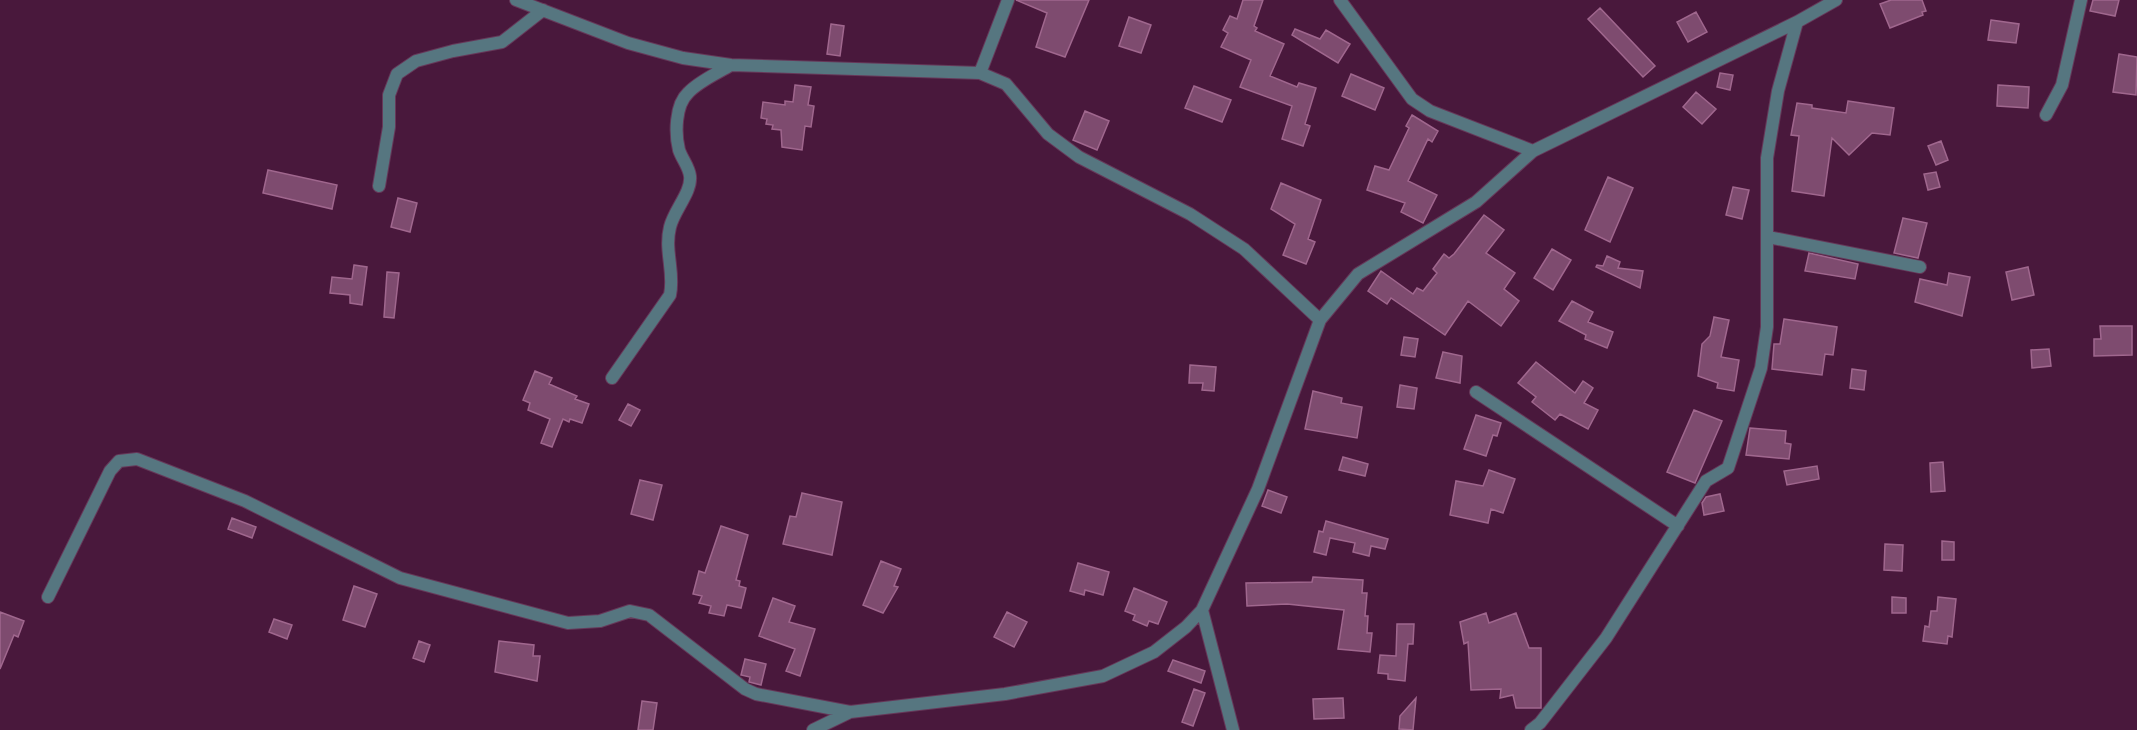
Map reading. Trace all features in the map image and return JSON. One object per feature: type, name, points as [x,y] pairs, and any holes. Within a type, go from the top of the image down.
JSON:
[{"type":"street","points":[[516,0],[628,44],[683,58],[731,65],[980,73],[1006,84],[1048,134],[1078,157],[1190,214],[1244,249],[1320,320]]},
{"type":"street","points":[[980,73],[1008,0]]},
{"type":"street","points":[[1340,0],[1412,99],[1430,111],[1533,152]]},
{"type":"street","points":[[48,597],[110,471],[119,461],[137,459],[244,501],[400,578],[568,623],[600,621],[630,611],[649,615],[756,694],[850,711],[1005,694],[1103,676],[1154,652],[1186,627],[1202,610],[1258,489],[1320,320],[1358,274],[1476,202],[1533,152],[1797,22],[1836,0]]},
{"type":"street","points":[[2046,115],[2062,85],[2081,0]]},
{"type":"street","points":[[379,186],[389,127],[389,95],[397,74],[416,61],[502,42],[543,10]]},
{"type":"street","points":[[1531,730],[1606,638],[1706,481],[1728,468],[1761,368],[1767,327],[1767,158],[1778,90],[1797,22]]},
{"type":"street","points":[[612,378],[670,295],[672,282],[667,250],[670,226],[690,183],[690,174],[680,153],[676,136],[679,111],[687,93],[731,65]]},
{"type":"street","points":[[1768,237],[1920,267]]},
{"type":"street","points":[[1476,392],[1678,526]]},
{"type":"street","points":[[1202,610],[1233,730]]},
{"type":"street","points":[[813,730],[850,711]]},
{"type":"building","points":[[1016,0],[1089,0],[1065,57],[1036,47],[1047,13]]},
{"type":"building","points":[[1243,0],[1263,0],[1254,26],[1257,28],[1255,31],[1284,44],[1270,76],[1297,87],[1299,83],[1316,88],[1305,124],[1310,126],[1303,146],[1282,139],[1292,106],[1240,87],[1251,60],[1221,47],[1228,33],[1223,30],[1230,16],[1237,19]]},
{"type":"building","points":[[1891,0],[1922,0],[1926,11],[1922,12],[1923,15],[1890,28],[1880,4]]},
{"type":"building","points":[[2093,0],[2119,0],[2115,16],[2090,11]]},
{"type":"building","points":[[1600,8],[1655,66],[1643,77],[1588,19]]},
{"type":"building","points":[[1696,12],[1707,32],[1688,42],[1677,22]]},
{"type":"building","points":[[1129,17],[1151,25],[1141,53],[1119,46]]},
{"type":"building","points":[[1991,20],[2019,24],[2016,43],[1988,40]]},
{"type":"building","points":[[831,24],[844,26],[840,56],[827,54]]},
{"type":"building","points":[[1295,29],[1320,39],[1326,30],[1350,44],[1338,63],[1292,35]]},
{"type":"building","points":[[2119,54],[2137,57],[2136,95],[2113,92]]},
{"type":"building","points":[[1720,73],[1733,75],[1730,90],[1717,87]]},
{"type":"building","points":[[1351,74],[1384,88],[1375,110],[1342,96]]},
{"type":"building","points":[[795,85],[811,87],[808,105],[814,106],[811,127],[805,126],[802,150],[782,147],[781,130],[772,129],[773,125],[766,124],[767,119],[761,118],[763,102],[785,105],[785,101],[793,102]]},
{"type":"building","points":[[1998,85],[2029,87],[2028,108],[1997,106]]},
{"type":"building","points":[[1194,86],[1231,100],[1222,122],[1185,108]]},
{"type":"building","points":[[1696,92],[1716,109],[1702,124],[1683,107]]},
{"type":"building","points":[[1848,101],[1894,108],[1890,135],[1872,133],[1849,155],[1832,138],[1824,196],[1792,191],[1799,136],[1791,135],[1797,103],[1812,105],[1812,108],[1846,113]]},
{"type":"building","points":[[1085,111],[1109,121],[1097,150],[1073,140]]},
{"type":"building","points":[[1412,115],[1438,131],[1432,142],[1428,139],[1408,181],[1437,195],[1423,223],[1401,212],[1405,203],[1367,190],[1375,166],[1389,170],[1409,128],[1406,126]]},
{"type":"building","points":[[1941,141],[1948,160],[1936,165],[1928,146]]},
{"type":"building","points":[[268,170],[337,185],[332,209],[263,193]]},
{"type":"building","points":[[1936,172],[1940,187],[1928,190],[1924,174]]},
{"type":"building","points":[[1608,177],[1633,188],[1610,242],[1585,230]]},
{"type":"building","points":[[1281,183],[1321,200],[1308,239],[1315,242],[1306,264],[1283,255],[1295,224],[1271,209]]},
{"type":"building","points":[[1733,187],[1749,190],[1742,219],[1726,215]]},
{"type":"building","points":[[398,198],[417,203],[410,232],[391,227]]},
{"type":"building","points":[[1484,215],[1504,230],[1486,253],[1515,273],[1504,289],[1519,301],[1501,326],[1468,301],[1445,335],[1391,298],[1387,304],[1368,291],[1381,271],[1413,294],[1417,288],[1423,291],[1437,273],[1433,269],[1444,254],[1449,258],[1454,254]]},
{"type":"building","points":[[1903,218],[1927,223],[1918,258],[1894,253]]},
{"type":"building","points":[[1552,249],[1571,260],[1553,290],[1534,278]]},
{"type":"building","points":[[1809,253],[1858,264],[1855,279],[1805,271]]},
{"type":"building","points":[[1607,256],[1620,262],[1618,268],[1643,271],[1640,288],[1596,267],[1597,265],[1603,266]]},
{"type":"building","points":[[354,265],[367,267],[362,305],[350,303],[350,295],[330,293],[332,277],[352,279]]},
{"type":"building","points":[[2028,267],[2034,295],[2012,300],[2006,272]]},
{"type":"building","points":[[387,272],[399,273],[394,318],[384,317]]},
{"type":"building","points":[[1949,273],[1970,277],[1962,316],[1915,302],[1920,279],[1947,285]]},
{"type":"building","points":[[1572,301],[1593,312],[1588,322],[1613,332],[1607,348],[1585,339],[1586,335],[1559,321]]},
{"type":"building","points":[[1714,317],[1729,320],[1721,357],[1739,360],[1734,391],[1717,388],[1718,383],[1698,376],[1702,344],[1710,336]]},
{"type":"building","points":[[1784,319],[1837,327],[1833,355],[1825,354],[1822,375],[1772,369],[1774,344],[1780,344]]},
{"type":"building","points":[[2100,326],[2132,326],[2132,355],[2094,356],[2094,339],[2101,339]]},
{"type":"building","points":[[1404,337],[1418,339],[1415,357],[1401,355]]},
{"type":"building","points":[[2049,349],[2051,366],[2032,368],[2031,350]]},
{"type":"building","points":[[1443,352],[1462,356],[1460,383],[1436,378]]},
{"type":"building","points":[[1536,362],[1575,393],[1583,381],[1593,388],[1584,403],[1598,410],[1588,429],[1560,414],[1555,420],[1532,402],[1536,397],[1518,383]]},
{"type":"building","points":[[1190,365],[1216,367],[1214,391],[1202,390],[1203,383],[1189,383]]},
{"type":"building","points":[[1852,369],[1866,371],[1864,390],[1850,388]]},
{"type":"building","points":[[535,371],[552,378],[549,384],[589,404],[582,423],[563,419],[552,447],[541,443],[550,419],[528,410],[530,403],[523,400]]},
{"type":"building","points":[[1400,385],[1417,388],[1414,409],[1397,407]]},
{"type":"building","points":[[1313,391],[1342,398],[1341,403],[1362,407],[1357,438],[1305,429]]},
{"type":"building","points":[[628,404],[640,410],[631,426],[619,420]]},
{"type":"building","points":[[1694,410],[1722,421],[1695,483],[1667,472]]},
{"type":"building","points":[[1476,415],[1501,423],[1497,436],[1493,435],[1486,456],[1464,449]]},
{"type":"building","points":[[1750,428],[1786,431],[1785,443],[1791,444],[1789,459],[1746,455]]},
{"type":"building","points":[[1343,457],[1368,464],[1365,476],[1339,470]]},
{"type":"building","points":[[1943,462],[1945,491],[1931,492],[1930,463]]},
{"type":"building","points":[[1817,466],[1819,479],[1787,485],[1784,471]]},
{"type":"building","points":[[1489,470],[1515,479],[1503,513],[1491,509],[1488,523],[1450,515],[1456,481],[1483,486]]},
{"type":"building","points":[[640,480],[662,485],[653,520],[631,514]]},
{"type":"building","points":[[1268,490],[1287,497],[1281,513],[1262,506]]},
{"type":"building","points":[[802,493],[842,502],[832,555],[783,544],[790,516],[796,517]]},
{"type":"building","points":[[1720,494],[1724,511],[1704,515],[1702,503],[1706,497]]},
{"type":"building","points":[[232,518],[256,527],[252,538],[228,529]]},
{"type":"building","points":[[1326,521],[1388,539],[1385,549],[1371,546],[1369,556],[1353,552],[1355,543],[1330,538],[1326,555],[1314,552],[1319,531],[1323,532]]},
{"type":"building","points":[[721,526],[748,535],[736,580],[740,581],[739,586],[746,588],[741,608],[727,605],[724,616],[709,613],[711,606],[699,603],[702,596],[693,594],[699,571],[705,573]]},
{"type":"building","points":[[1942,541],[1954,542],[1954,560],[1942,560]]},
{"type":"building","points":[[1885,544],[1903,545],[1902,571],[1884,570]]},
{"type":"building","points":[[881,561],[901,569],[894,586],[898,587],[883,613],[863,605]]},
{"type":"building","points":[[1078,563],[1109,572],[1103,595],[1085,590],[1084,595],[1070,591]]},
{"type":"building","points":[[1313,577],[1363,580],[1362,593],[1367,593],[1365,616],[1368,616],[1367,633],[1372,633],[1370,652],[1338,649],[1344,610],[1287,604],[1247,606],[1246,583],[1312,582]]},
{"type":"building","points":[[354,586],[377,594],[365,627],[343,620]]},
{"type":"building","points":[[1134,588],[1167,602],[1158,624],[1149,621],[1147,626],[1133,620],[1135,615],[1125,611]]},
{"type":"building","points":[[1892,597],[1906,598],[1906,613],[1892,613]]},
{"type":"building","points":[[1938,597],[1956,599],[1952,637],[1948,636],[1947,644],[1923,641],[1925,626],[1929,627],[1931,611],[1937,611]]},
{"type":"building","points":[[773,598],[795,606],[789,622],[815,629],[800,676],[786,671],[795,649],[759,636]]},
{"type":"building","points":[[0,612],[24,621],[18,637],[14,635],[0,669]]},
{"type":"building","points":[[1007,612],[1027,622],[1014,647],[994,637]]},
{"type":"building","points":[[1486,613],[1489,623],[1516,613],[1529,648],[1541,648],[1541,708],[1516,708],[1513,695],[1500,698],[1501,689],[1471,690],[1468,642],[1464,644],[1460,622]]},
{"type":"building","points":[[274,619],[292,625],[287,639],[269,632]]},
{"type":"building","points":[[1397,624],[1414,624],[1413,644],[1408,644],[1405,681],[1388,679],[1388,674],[1378,673],[1380,655],[1396,656]]},
{"type":"building","points":[[419,641],[430,645],[424,662],[413,658]]},
{"type":"building","points":[[499,641],[534,645],[533,656],[540,656],[537,681],[495,672]]},
{"type":"building","points":[[745,659],[766,664],[761,685],[749,682],[750,677],[741,675]]},
{"type":"building","points":[[1173,660],[1205,671],[1201,683],[1168,671]]},
{"type":"building","points":[[1194,689],[1205,693],[1193,726],[1182,722]]},
{"type":"building","points":[[1343,698],[1344,718],[1314,719],[1313,699]]},
{"type":"building","points":[[1416,698],[1413,730],[1399,729],[1400,716]]},
{"type":"building","points":[[642,701],[657,703],[653,730],[638,730]]}]
